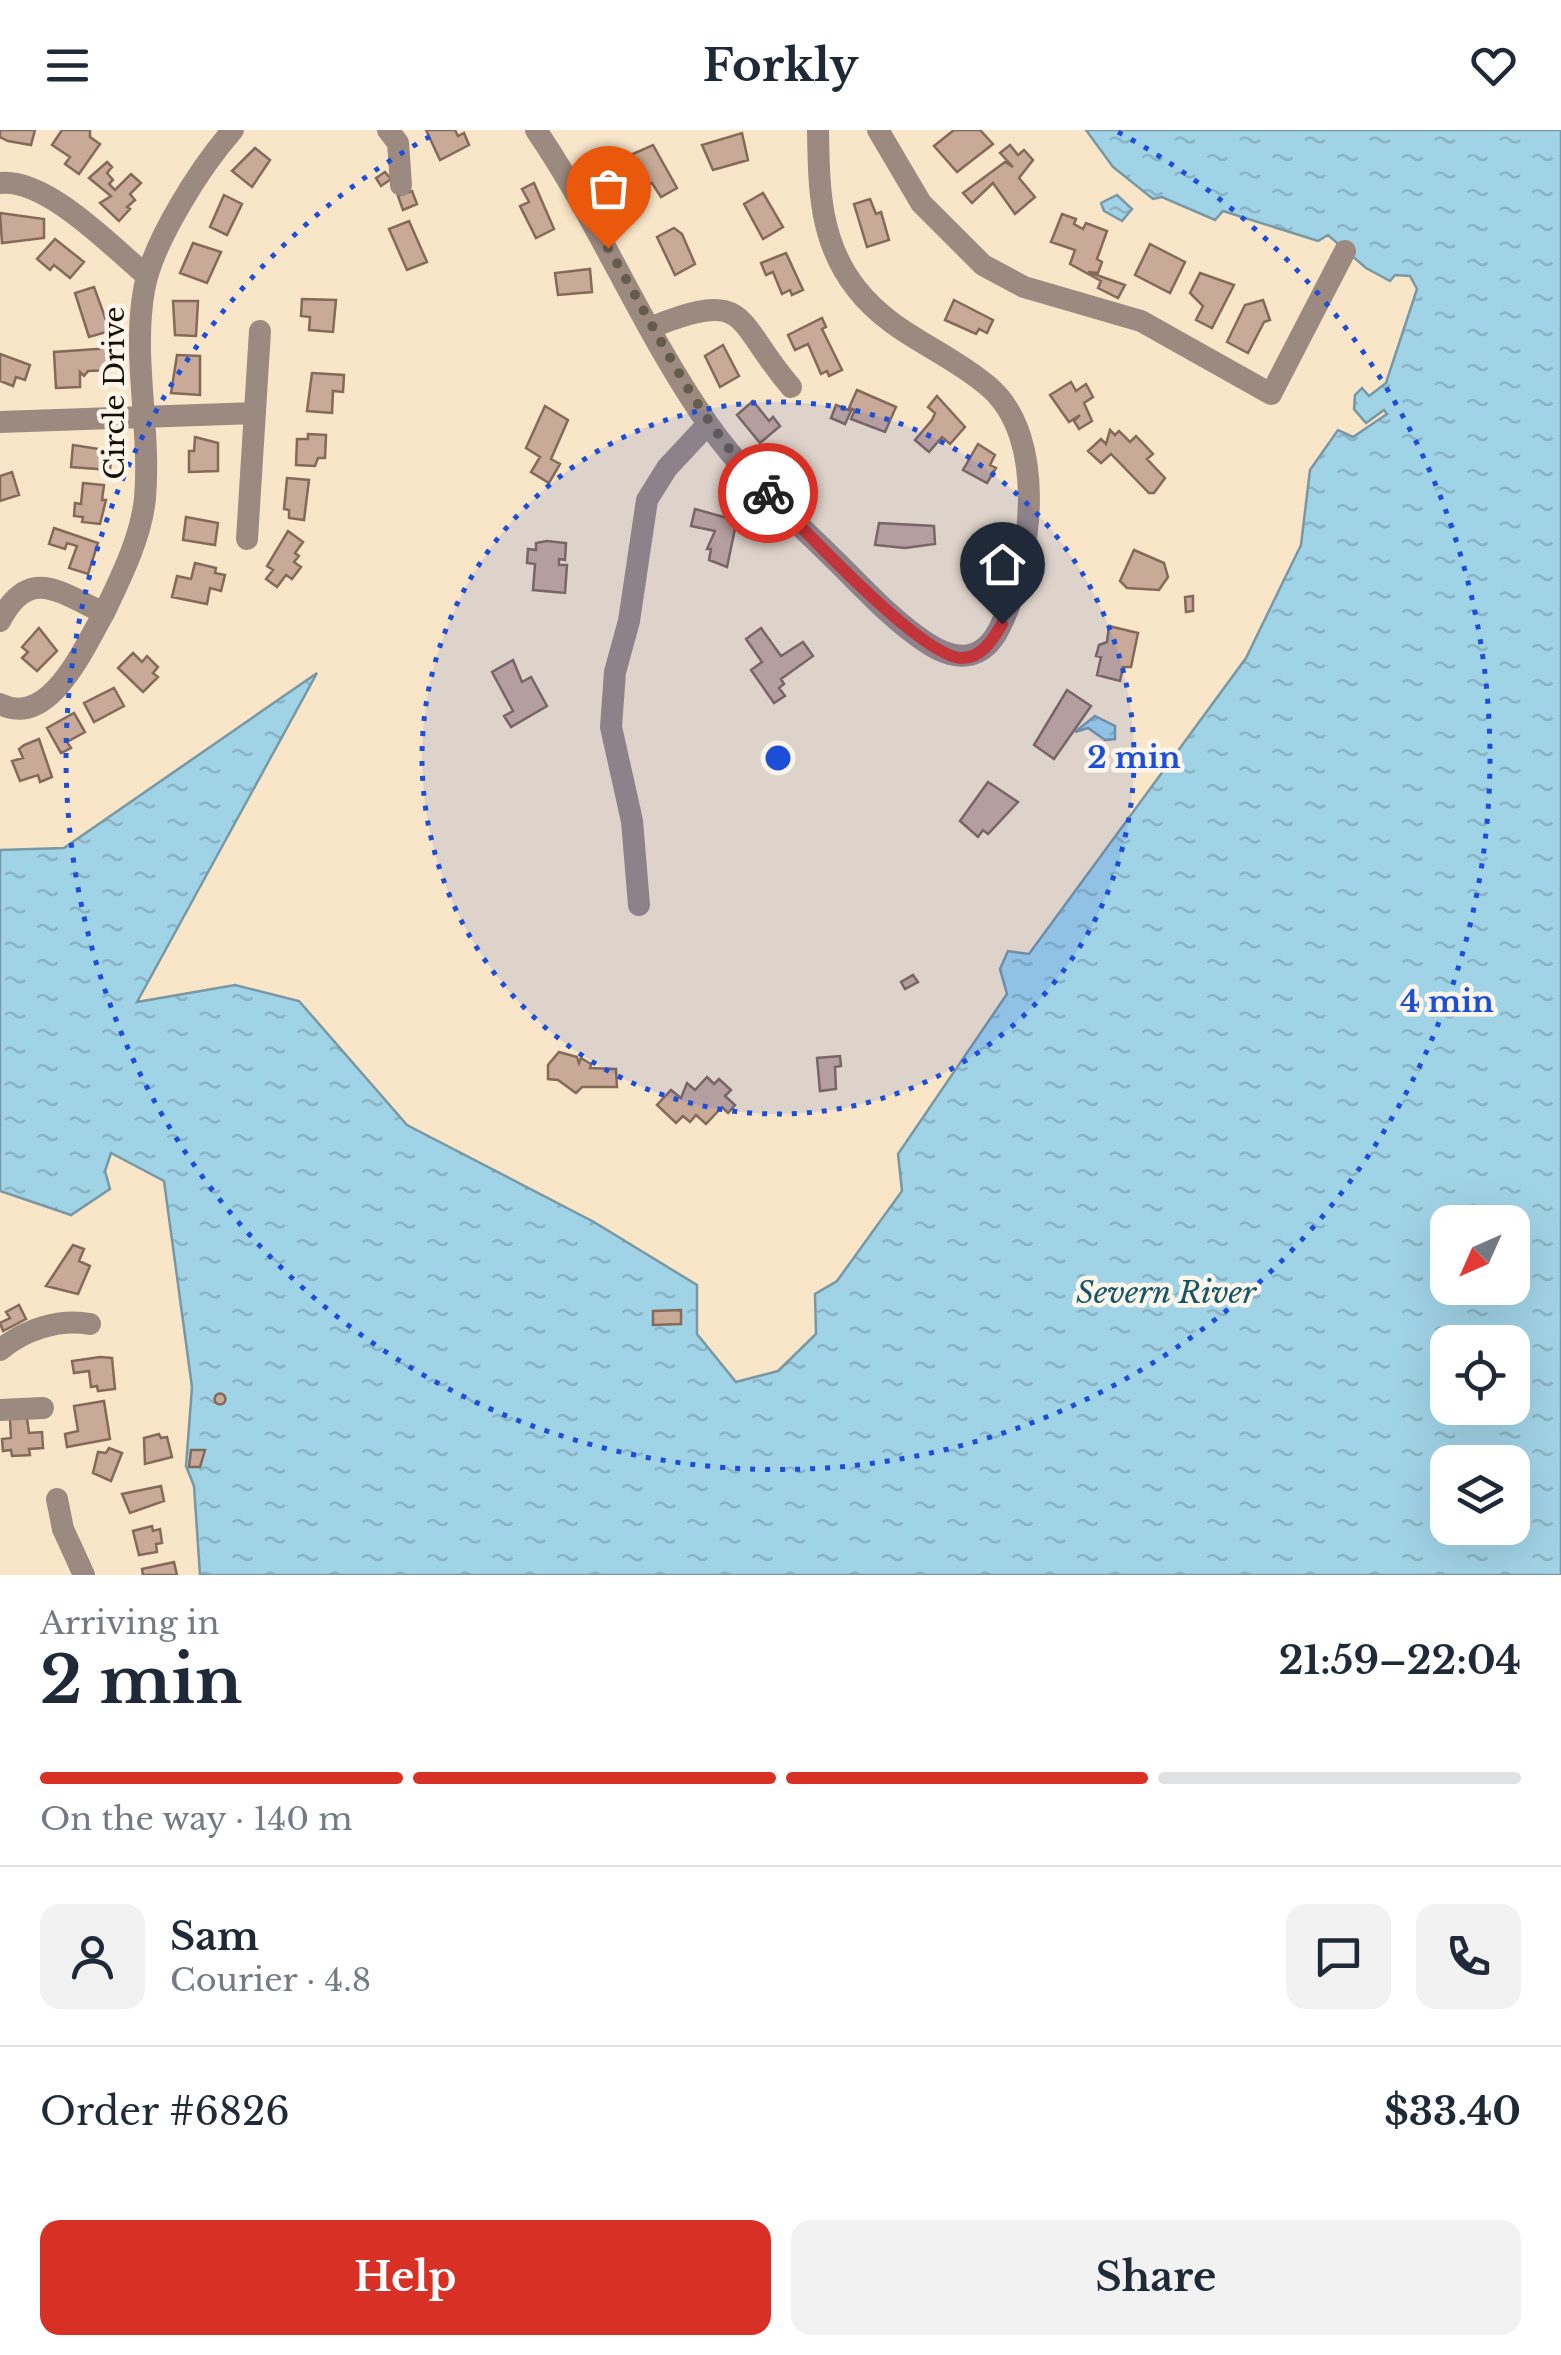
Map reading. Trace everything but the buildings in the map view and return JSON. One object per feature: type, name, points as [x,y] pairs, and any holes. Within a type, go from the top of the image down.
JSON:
[{"type":"street","name":"Circle Drive","points":[[0,704],[25,710],[41,702],[70,670],[104,613],[130,557],[145,499],[142,315],[148,276],[181,208],[233,130]]},
{"type":"street","points":[[388,130],[398,143],[401,185]]},
{"type":"street","points":[[536,130],[708,424],[752,477],[911,630],[949,656],[973,656],[992,641],[1002,624],[1020,558],[1028,495],[1023,436],[1016,418],[989,386],[898,331],[854,286],[826,233],[818,130]]},
{"type":"street","points":[[878,130],[921,203],[983,265],[1024,287],[1141,322],[1271,394],[1346,251]]},
{"type":"street","points":[[0,183],[30,188],[52,199],[148,276]]},
{"type":"street","points":[[652,326],[694,310],[716,307],[736,312],[791,387]]},
{"type":"street","points":[[248,539],[260,330]]},
{"type":"street","points":[[0,422],[255,413]]},
{"type":"street","points":[[639,904],[632,821],[611,727],[614,672],[629,621],[648,500],[667,468],[708,424]]},
{"type":"street","points":[[0,622],[19,592],[34,586],[54,590],[104,613]]},
{"type":"street","points":[[0,1350],[48,1326],[72,1320],[90,1324]]},
{"type":"street","points":[[0,1410],[42,1408]]},
{"type":"street","points":[[57,1498],[63,1529],[84,1575]]},
{"type":"water","name":"Severn River","points":[[1086,130],[1561,130],[1561,1575],[200,1575],[194,1486],[186,1466],[192,1387],[164,1181],[111,1153],[105,1171],[110,1189],[71,1215],[0,1191],[0,850],[64,848],[317,673],[137,1002],[235,985],[299,1001],[407,1125],[594,1222],[697,1285],[697,1334],[736,1382],[778,1371],[816,1334],[815,1294],[837,1281],[902,1191],[898,1154],[1007,994],[1000,969],[1008,951],[1029,954],[1246,658],[1301,545],[1310,470],[1338,430],[1353,437],[1387,414],[1384,410],[1366,423],[1354,409],[1355,395],[1362,388],[1369,396],[1386,383],[1417,289],[1410,276],[1395,275],[1390,281],[1366,268],[1328,235],[1318,241],[1223,211],[1215,220],[1162,197],[1153,199],[1113,167]]},
{"type":"water","points":[[1117,195],[1132,209],[1122,221],[1104,211],[1101,203]]},
{"type":"water","points":[[1095,716],[1115,726],[1115,739],[1105,740],[1088,728],[1075,732]]},
{"type":"way so far","points":[[608,248],[692,400],[727,450],[768,493]]},
{"type":"route","points":[[768,493],[850,576],[924,641],[949,656],[973,656],[992,641],[1002,624]]}]
